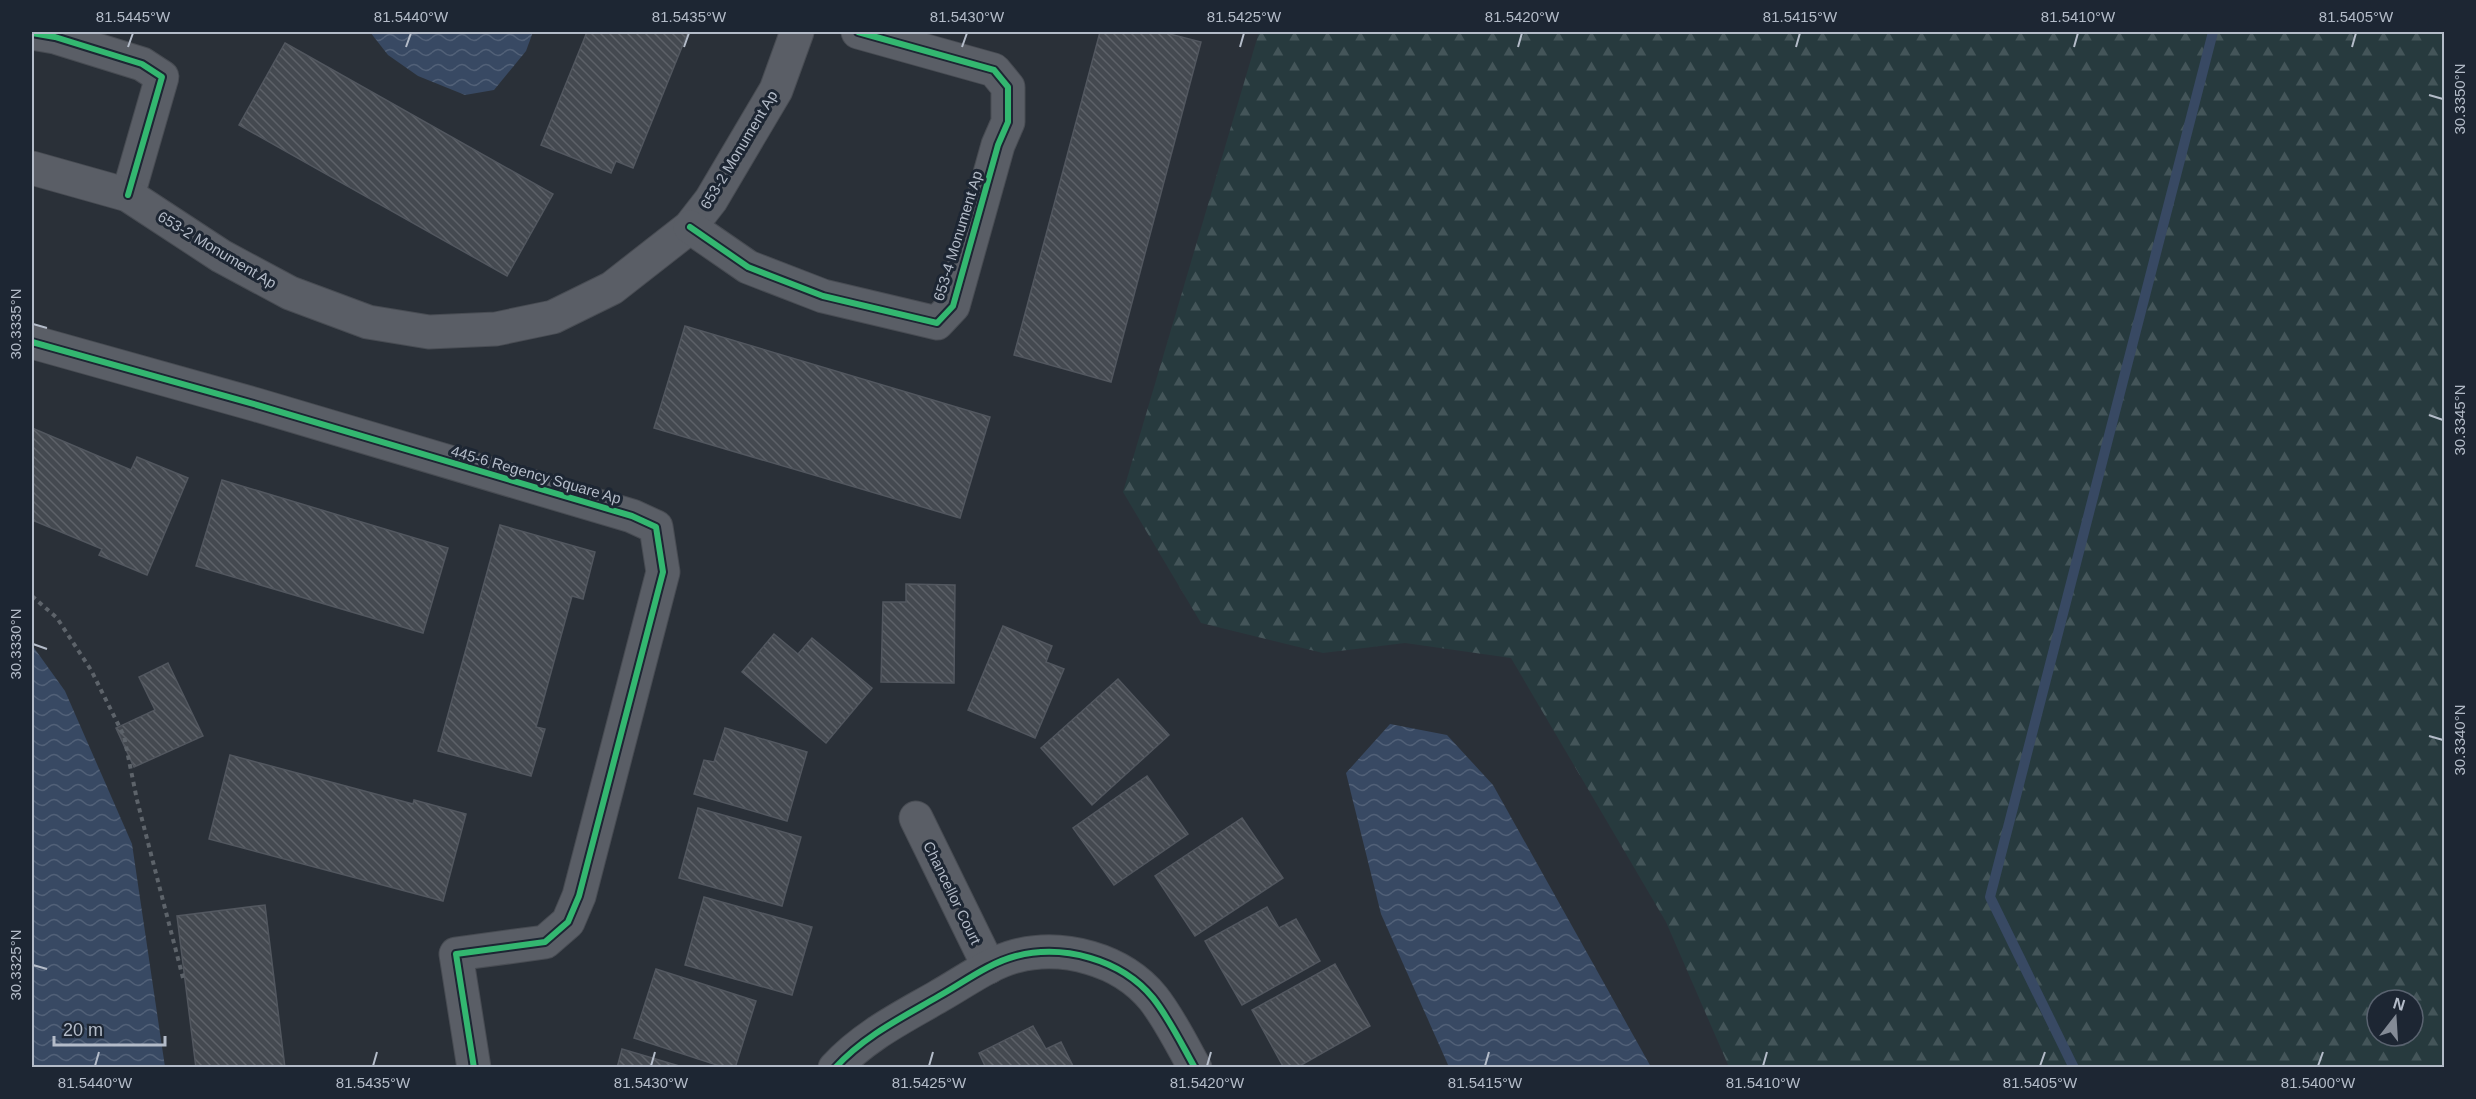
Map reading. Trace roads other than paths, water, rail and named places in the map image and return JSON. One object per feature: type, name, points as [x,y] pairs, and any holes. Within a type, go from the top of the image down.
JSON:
[{"type":"street","name":"653-2 Monument Ap","points":[[32,168],[128,195],[221,256],[290,294],[368,322],[429,332],[496,330],[553,317],[612,288],[690,227],[711,200],[776,90],[797,32]]},
{"type":"street","name":"653-4 Monument Ap","points":[[690,227],[748,267],[823,296],[937,323],[953,306],[998,145],[1008,122],[1008,87],[994,69],[858,32]]},
{"type":"street","points":[[32,33],[142,64],[162,77],[128,195]]},
{"type":"street","name":"445-6 Regency Square Ap","points":[[32,342],[257,405],[609,509],[656,527],[663,572],[579,896],[568,922],[545,942],[456,954],[474,1068]]},
{"type":"street","name":"Chancellor Court","points":[[916,818],[989,967]]},
{"type":"street","points":[[835,1068],[848,1053],[877,1032],[989,967],[1016,956],[1053,952],[1090,957],[1125,973],[1153,997],[1195,1068]]},
{"type":"water","points":[[370,32],[533,32],[526,51],[494,90],[465,95],[418,76],[388,55]]},
{"type":"water","points":[[32,645],[65,691],[132,844],[165,1067],[32,1067]]},
{"type":"water","points":[[1390,724],[1447,735],[1493,785],[1651,1067],[1449,1067],[1381,914],[1346,773]]},
{"type":"waterway","points":[[2074,1068],[1990,897],[2213,32]]}]
